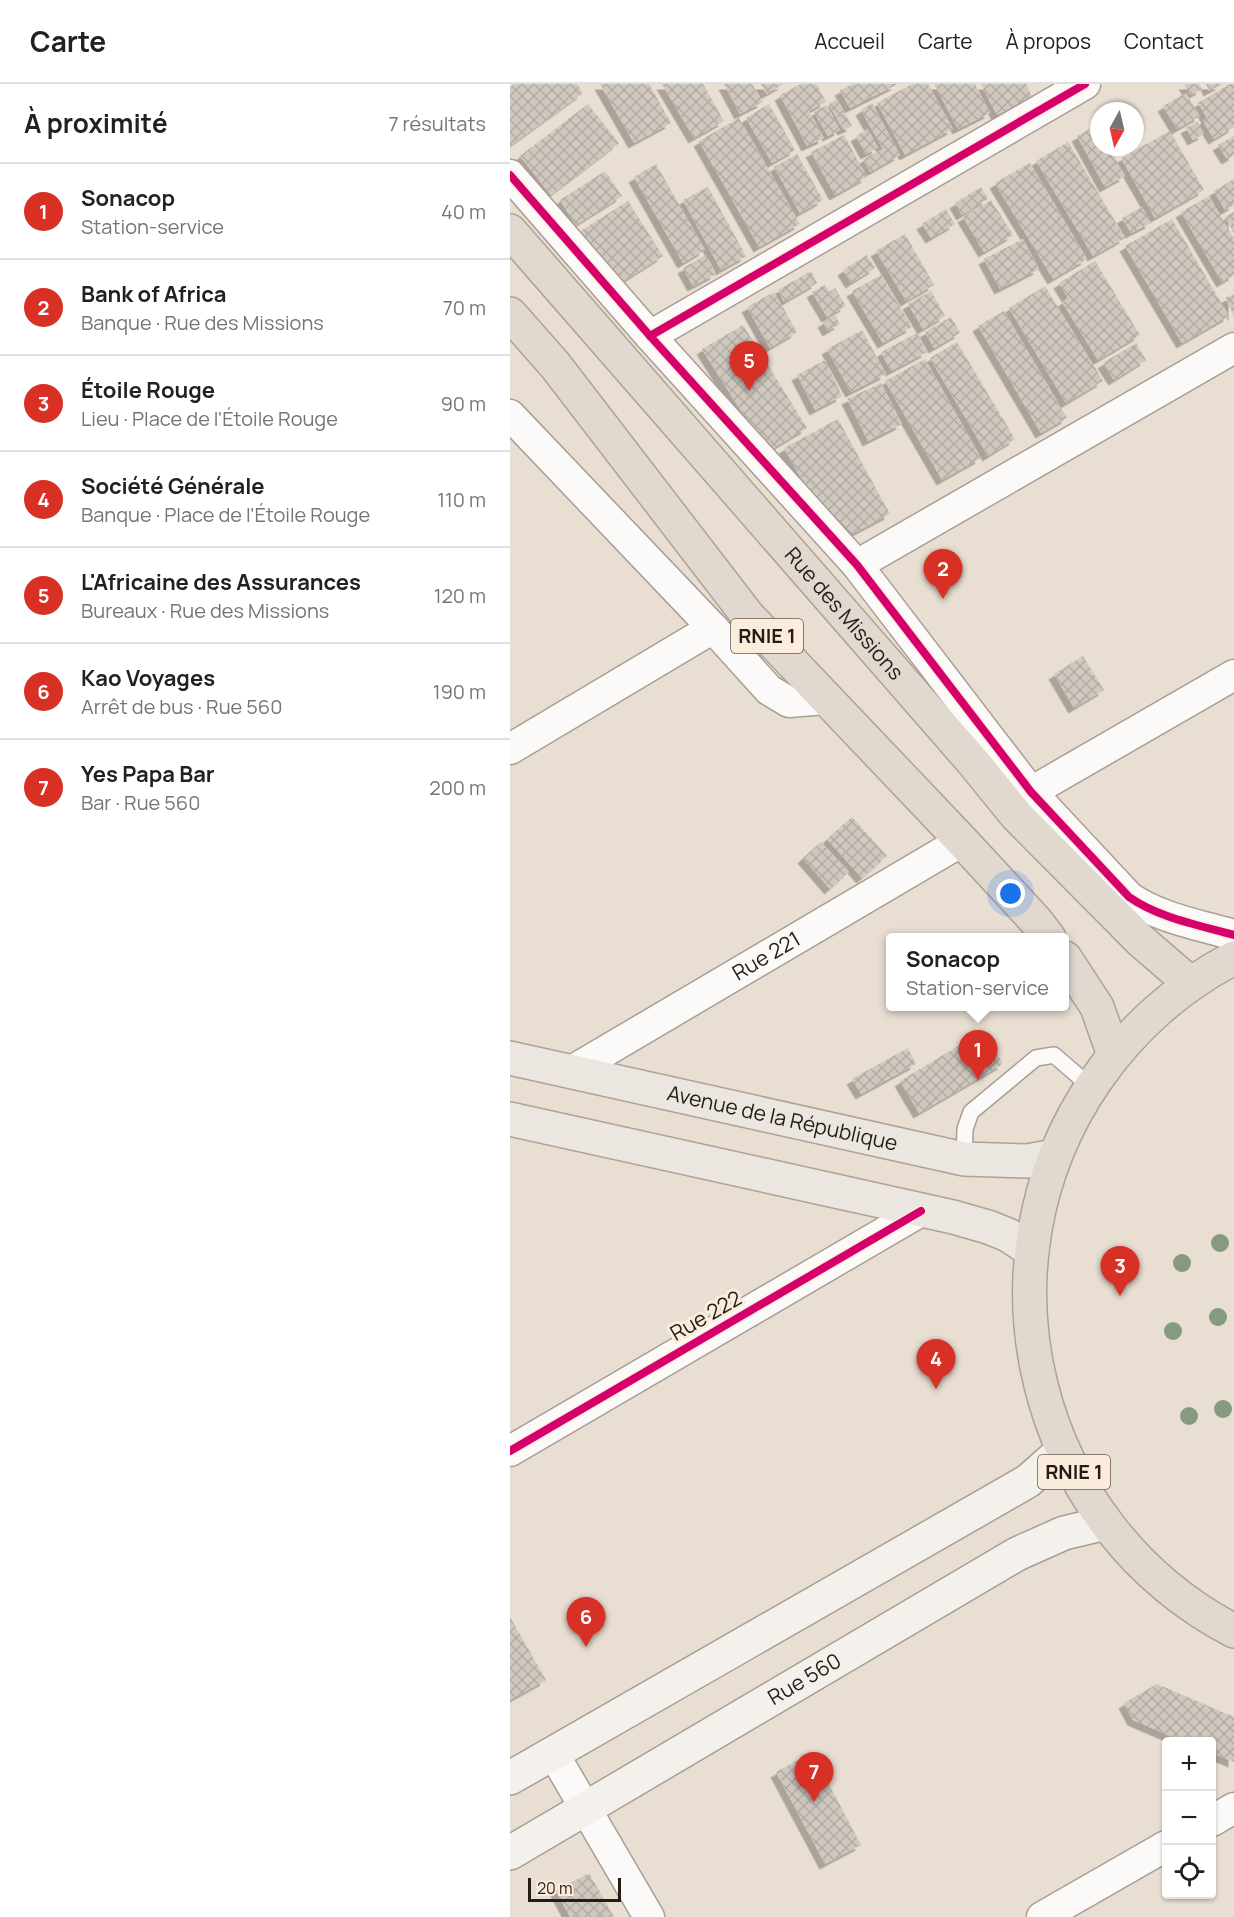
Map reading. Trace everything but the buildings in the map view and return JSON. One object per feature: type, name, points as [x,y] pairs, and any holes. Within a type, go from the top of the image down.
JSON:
[{"type":"highway","name":"Rue des Missions","points":[[510,231],[974,762],[1016,815],[1141,941],[1191,984]]},
{"type":"highway","name":"RNIE 1","points":[[510,314],[555,365],[748,616],[962,841],[1045,933]]},
{"type":"highway","name":"RNIE 1","points":[[1234,958],[1191,984],[1158,1010],[1114,1055],[1091,1087],[1055,1156],[1041,1203],[1032,1251],[1029,1298],[1034,1352],[1046,1406],[1063,1450],[1082,1488],[1106,1523],[1129,1550],[1166,1585],[1207,1616],[1234,1631]]},
{"type":"highway","points":[[1069,964],[1097,1007],[1114,1055]]},
{"type":"main road","name":"Avenue de la République","points":[[510,1058],[964,1159],[1028,1161],[1055,1156]]},
{"type":"main road","points":[[510,1119],[988,1227],[1008,1235],[1032,1251]]},
{"type":"main road","points":[[510,1778],[1028,1481],[1063,1450]]},
{"type":"main road","name":"Rue 560","points":[[510,1853],[1017,1554],[1064,1533],[1106,1523]]},
{"type":"street","points":[[650,336],[1084,84]]},
{"type":"street","points":[[510,175],[650,336],[857,566],[1031,792],[1129,897],[1144,908],[1234,935]]},
{"type":"street","points":[[857,566],[1234,348]]},
{"type":"street","points":[[510,415],[769,690],[789,702],[825,699]]},
{"type":"street","points":[[510,749],[713,628]]},
{"type":"street","points":[[1031,792],[1234,675]]},
{"type":"street","name":"Rue 221","points":[[570,1072],[962,841]]},
{"type":"street","name":"Rue 222","points":[[510,1452],[921,1211]]},
{"type":"street","points":[[553,1753],[649,1917]]},
{"type":"street","points":[[1216,1819],[1234,1808]]},
{"type":"street","points":[[1042,1917],[1162,1849]]},
{"type":"lane","points":[[964,1159],[965,1129],[971,1112],[1036,1058],[1054,1055],[1091,1087]]},
{"type":"cycle path","points":[[650,336],[1085,84]]},
{"type":"cycle path","points":[[510,175],[650,336],[857,565],[1031,792],[1129,897],[1166,916],[1234,935]]},
{"type":"cycle path","points":[[510,1451],[921,1211]]},
{"type":"place","name":"L'Africaine des Assurances","points":[[749,391]]},
{"type":"place","name":"Bank of Africa","points":[[943,599]]},
{"type":"place","name":"Sonacop","points":[[978,1080]]},
{"type":"place","name":"Étoile Rouge","points":[[1120,1296]]},
{"type":"place","name":"Société Générale","points":[[936,1389]]},
{"type":"place","name":"Kao Voyages","points":[[586,1647]]},
{"type":"place","name":"Yes Papa Bar","points":[[814,1802]]}]
